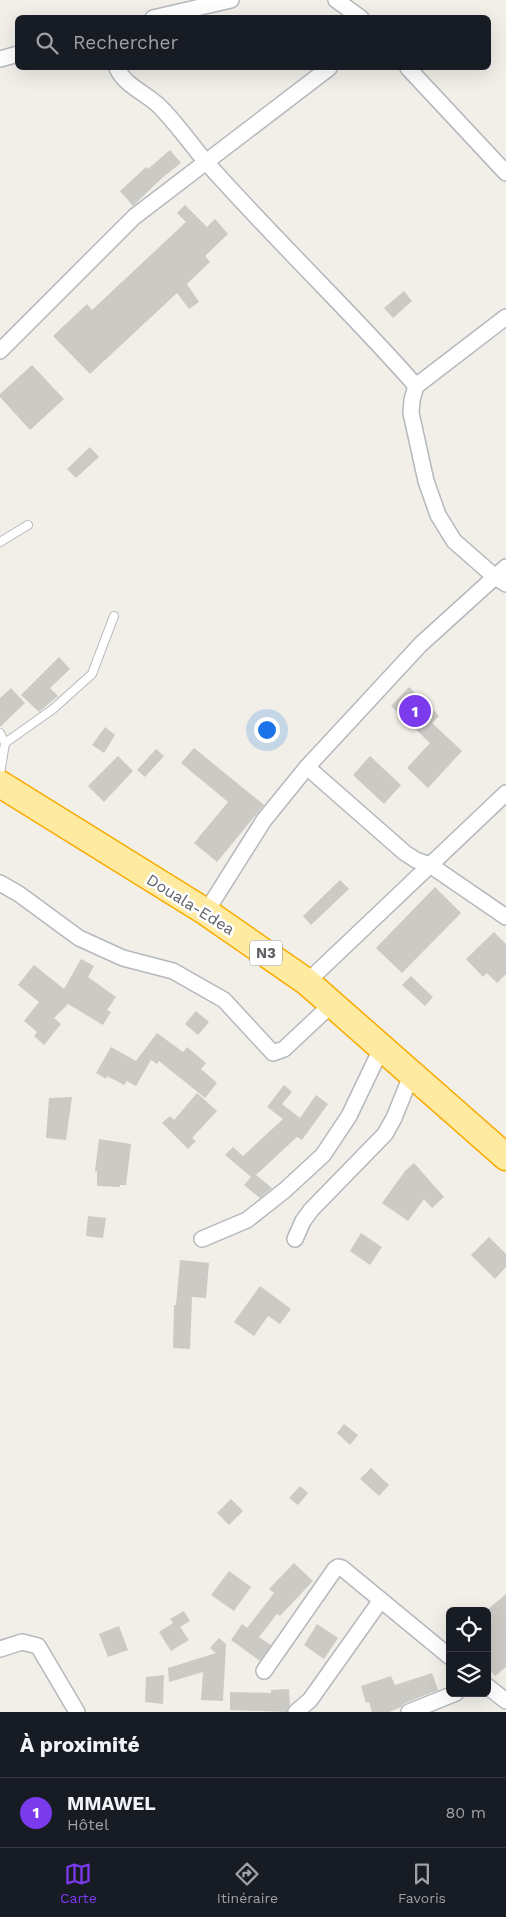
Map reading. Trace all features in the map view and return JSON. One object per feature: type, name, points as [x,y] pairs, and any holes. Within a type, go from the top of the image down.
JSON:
[{"type":"highway","name":"Douala-Edea","points":[[0,784],[206,912],[307,982],[506,1157]]},
{"type":"street","points":[[166,15],[231,0]]},
{"type":"street","points":[[336,0],[357,15]]},
{"type":"street","points":[[0,59],[15,55]]},
{"type":"street","points":[[118,70],[130,83],[163,109],[206,161],[290,252],[352,315],[416,386]]},
{"type":"street","points":[[0,351],[134,217],[326,70]]},
{"type":"street","points":[[410,70],[506,173]]},
{"type":"street","points":[[206,912],[264,820],[307,767],[421,644],[502,576],[454,541],[438,515],[426,481],[411,413],[416,386],[506,317]]},
{"type":"street","points":[[307,767],[405,853],[416,860],[430,865],[506,917]]},
{"type":"street","points":[[307,982],[506,794]]},
{"type":"street","points":[[0,883],[19,894],[79,938],[123,958],[173,971],[224,1000],[273,1054],[284,1049],[332,1004]]},
{"type":"street","points":[[202,1239],[247,1220],[285,1190],[323,1155],[349,1116],[382,1046]]},
{"type":"street","points":[[295,1240],[303,1221],[311,1210],[386,1134],[412,1073]]},
{"type":"street","points":[[264,1671],[338,1566],[446,1654]]},
{"type":"street","points":[[296,1712],[310,1700],[381,1600]]},
{"type":"street","points":[[0,1649],[22,1642],[38,1646],[77,1712]]},
{"type":"street","points":[[491,1689],[506,1701]]},
{"type":"street","points":[[409,1712],[446,1697]]},
{"type":"lane","points":[[0,542],[28,526]]},
{"type":"lane","points":[[5,743],[52,709],[92,674],[114,616]]},
{"type":"lane","points":[[0,733],[5,743],[0,774]]},
{"type":"building","points":[[170,150],[181,163],[162,178],[133,206],[120,191],[146,167],[148,169]]},
{"type":"building","points":[[185,205],[207,227],[215,219],[228,234],[205,256],[210,262],[187,284],[199,302],[189,309],[177,293],[90,374],[53,336],[87,304],[92,310],[186,222],[177,213]]},
{"type":"building","points":[[404,291],[412,301],[393,318],[384,308]]},
{"type":"building","points":[[32,365],[64,399],[30,430],[0,397],[0,394]]},
{"type":"building","points":[[90,447],[99,457],[76,478],[67,469]]},
{"type":"building","points":[[59,657],[70,669],[50,688],[58,696],[39,712],[21,695]]},
{"type":"building","points":[[409,687],[439,716],[432,723],[462,751],[428,788],[407,768],[430,743],[391,706]]},
{"type":"building","points":[[11,688],[25,703],[0,727],[0,698]]},
{"type":"building","points":[[105,727],[115,735],[104,753],[92,745]]},
{"type":"building","points":[[194,748],[264,805],[217,862],[194,843],[228,802],[181,763]]},
{"type":"building","points":[[156,749],[164,756],[145,777],[137,770]]},
{"type":"building","points":[[118,756],[133,771],[104,802],[88,786]]},
{"type":"building","points":[[370,756],[401,785],[384,804],[353,775]]},
{"type":"building","points":[[340,880],[349,889],[311,925],[303,916]]},
{"type":"building","points":[[435,887],[461,913],[402,973],[376,948]]},
{"type":"building","points":[[494,932],[506,944],[506,974],[497,983],[487,973],[483,977],[466,959]]},
{"type":"building","points":[[81,959],[94,966],[88,977],[116,997],[107,1010],[111,1012],[103,1025],[68,1004],[54,1018],[61,1024],[44,1045],[34,1036],[37,1032],[24,1021],[39,1002],[18,985],[34,965],[64,989]]},
{"type":"building","points":[[411,976],[433,997],[425,1006],[402,985]]},
{"type":"building","points":[[196,1011],[209,1022],[198,1035],[185,1024]]},
{"type":"building","points":[[157,1033],[183,1052],[187,1047],[206,1063],[201,1069],[217,1083],[205,1098],[159,1061],[157,1064],[151,1060],[136,1086],[127,1081],[124,1085],[107,1076],[106,1079],[96,1073],[111,1047],[136,1061]]},
{"type":"building","points":[[284,1085],[292,1092],[282,1104],[300,1118],[316,1095],[328,1104],[302,1140],[297,1137],[256,1175],[272,1188],[260,1198],[244,1185],[251,1177],[225,1155],[233,1147],[243,1156],[283,1119],[267,1107]]},
{"type":"building","points":[[197,1093],[217,1111],[192,1138],[196,1141],[188,1149],[162,1123],[170,1116],[174,1120]]},
{"type":"building","points":[[72,1097],[66,1140],[46,1138],[49,1098]]},
{"type":"building","points":[[99,1139],[131,1144],[126,1185],[120,1185],[120,1187],[97,1186],[97,1171],[95,1171]]},
{"type":"building","points":[[414,1163],[444,1197],[432,1208],[424,1199],[408,1221],[382,1203],[405,1171]]},
{"type":"building","points":[[88,1216],[106,1218],[103,1238],[86,1236]]},
{"type":"building","points":[[361,1233],[382,1247],[370,1265],[350,1251]]},
{"type":"building","points":[[489,1237],[506,1254],[506,1267],[495,1279],[471,1255]]},
{"type":"building","points":[[180,1260],[209,1263],[206,1298],[192,1297],[190,1349],[173,1348],[174,1305],[176,1305]]},
{"type":"building","points":[[260,1286],[291,1309],[280,1324],[268,1316],[254,1336],[234,1322]]},
{"type":"building","points":[[344,1424],[358,1435],[350,1445],[337,1433]]},
{"type":"building","points":[[371,1468],[389,1485],[379,1496],[360,1479]]},
{"type":"building","points":[[300,1486],[308,1493],[298,1505],[289,1498]]},
{"type":"building","points":[[231,1499],[243,1511],[229,1525],[217,1513]]},
{"type":"building","points":[[294,1563],[313,1581],[280,1616],[277,1614],[259,1637],[271,1645],[260,1661],[231,1640],[242,1624],[247,1628],[274,1593],[269,1589]]},
{"type":"building","points":[[229,1571],[251,1587],[234,1611],[211,1595]]},
{"type":"building","points":[[506,1594],[506,1667],[495,1676],[491,1672],[491,1607]]},
{"type":"building","points":[[184,1611],[190,1621],[180,1627],[189,1640],[171,1651],[159,1632],[173,1623],[170,1619]]},
{"type":"building","points":[[317,1624],[338,1638],[324,1659],[304,1645]]},
{"type":"building","points":[[119,1626],[128,1650],[108,1657],[99,1634]]},
{"type":"building","points":[[219,1638],[226,1644],[223,1701],[201,1700],[203,1672],[169,1682],[168,1668],[216,1653],[210,1648]]},
{"type":"building","points":[[432,1673],[438,1690],[405,1703],[401,1707],[389,1712],[372,1712],[369,1702],[366,1703],[361,1686],[391,1676],[395,1685]]},
{"type":"building","points":[[164,1675],[163,1704],[145,1702],[146,1677]]},
{"type":"building","points":[[289,1689],[290,1705],[287,1712],[230,1710],[230,1692],[271,1693],[271,1690]]},
{"type":"place","name":"MMAWEL","points":[[415,711]]}]
